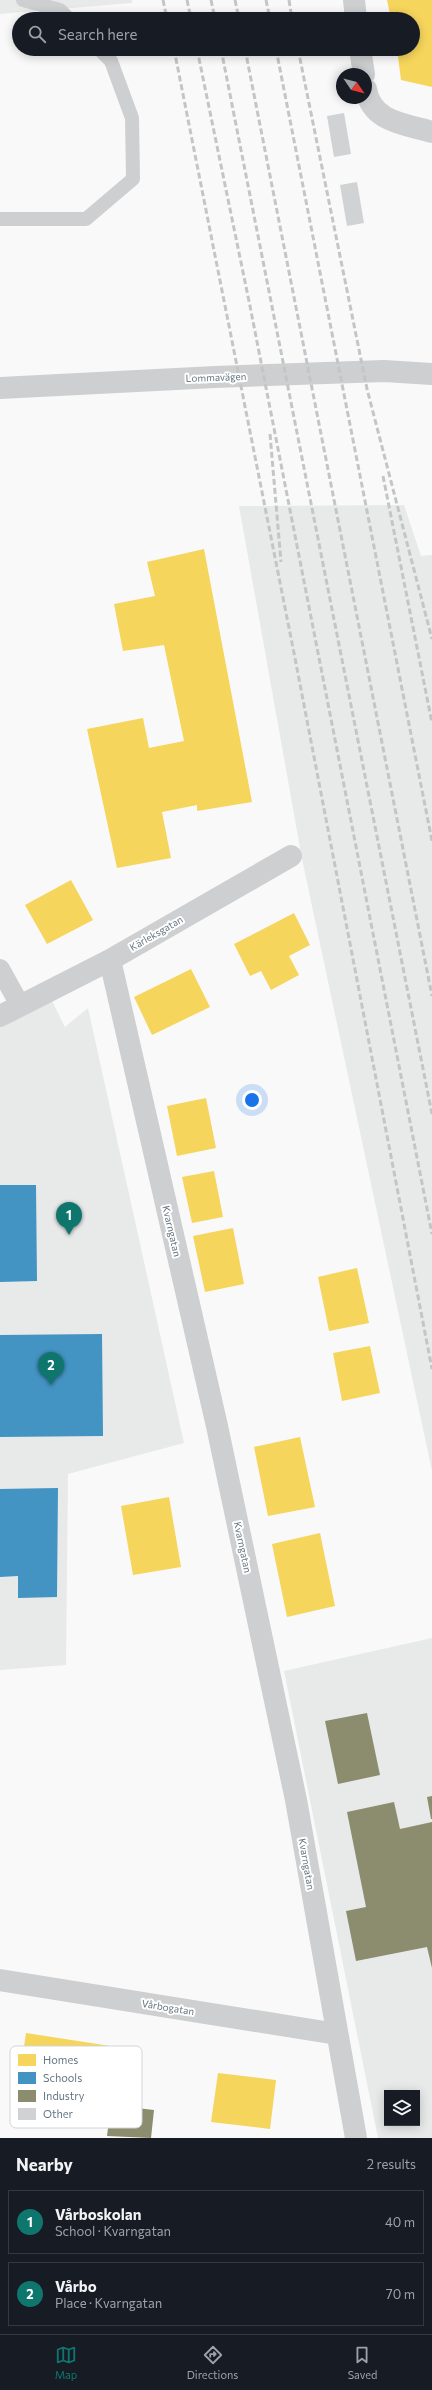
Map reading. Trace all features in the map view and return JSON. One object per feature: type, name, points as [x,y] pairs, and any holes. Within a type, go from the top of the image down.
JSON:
[{"type":"street","points":[[354,0],[355,12]]},
{"type":"street","points":[[361,56],[363,68]]},
{"type":"street","points":[[370,104],[385,118],[432,132]]},
{"type":"street","name":"Lommavägen","points":[[0,388],[215,377],[384,371],[432,374]]},
{"type":"street","name":"Kärleksgatan","points":[[0,1016],[110,960],[290,856]]},
{"type":"street","name":"Kvarngatan","points":[[110,960],[219,1434],[296,1800],[356,2138]]},
{"type":"street","points":[[0,969],[20,1006]]},
{"type":"street","name":"Vårbogatan","points":[[0,1980],[337,2034]]},
{"type":"lane","points":[[23,0],[60,10],[62,12]]},
{"type":"lane","points":[[0,219],[86,219],[133,179],[132,118],[111,61],[106,56]]},
{"type":"shaded area","points":[[0,0],[132,0],[132,3],[0,14]]},
{"type":"shaded area","points":[[404,505],[421,556],[432,555],[432,1471],[302,859],[239,506]]},
{"type":"shaded area","points":[[47,991],[65,1027],[88,1008],[184,1443],[68,1474],[66,1665],[0,1670],[0,1016]]},
{"type":"shaded area","points":[[432,1638],[432,2138],[378,2138],[284,1671]]},
{"type":"building: Homes","points":[[387,0],[432,0],[432,87],[401,80],[398,56],[420,56],[420,12],[390,12]]},
{"type":"building: Homes","points":[[204,549],[252,802],[197,811],[197,805],[162,812],[171,858],[117,868],[87,729],[143,718],[149,748],[184,741],[164,645],[123,651],[114,604],[155,596],[147,562]]},
{"type":"building: Homes","points":[[71,880],[93,920],[47,944],[25,905]]},
{"type":"building: Homes","points":[[294,913],[310,945],[289,956],[299,975],[271,990],[261,971],[250,976],[234,944]]},
{"type":"building: Homes","points":[[191,969],[210,1007],[152,1035],[134,997]]},
{"type":"building: Homes","points":[[206,1098],[216,1148],[177,1156],[167,1106]]},
{"type":"building: Homes","points":[[214,1171],[223,1217],[192,1223],[182,1177]]},
{"type":"building: Homes","points":[[233,1228],[244,1284],[205,1292],[193,1236]]},
{"type":"building: Homes","points":[[357,1268],[369,1323],[329,1331],[318,1277]]},
{"type":"building: Homes","points":[[370,1346],[380,1393],[342,1401],[333,1353]]},
{"type":"building: Homes","points":[[300,1437],[315,1507],[268,1516],[254,1447]]},
{"type":"building: Homes","points":[[169,1497],[181,1567],[133,1575],[121,1506]]},
{"type":"building: Homes","points":[[320,1533],[335,1606],[287,1617],[272,1544]]},
{"type":"building: Homes","points":[[26,2033],[110,2046],[24,2046]]},
{"type":"building: Homes","points":[[218,2073],[276,2080],[270,2129],[211,2122]]},
{"type":"building: Schools","points":[[0,1185],[36,1185],[37,1281],[0,1282]]},
{"type":"building: Schools","points":[[102,1334],[103,1436],[0,1437],[0,1335]]},
{"type":"building: Schools","points":[[58,1488],[57,1597],[18,1598],[18,1576],[0,1577],[0,1489]]},
{"type":"building: Industry","points":[[367,1713],[380,1775],[338,1784],[325,1721]]},
{"type":"building: Industry","points":[[432,1796],[432,1819],[431,1819],[427,1797]]},
{"type":"building: Industry","points":[[394,1802],[400,1829],[432,1822],[432,1968],[427,1947],[356,1961],[346,1911],[366,1907],[347,1812]]},
{"type":"building: Industry","points":[[142,2109],[154,2110],[151,2138],[107,2136],[108,2128],[142,2128]]},
{"type":"building: Other","points":[[344,113],[351,154],[334,157],[327,116]]},
{"type":"building: Other","points":[[357,182],[364,223],[347,226],[340,185]]},
{"type":"railway","points":[[163,0],[166,12]]},
{"type":"railway","points":[[187,0],[190,12]]},
{"type":"railway","points":[[211,0],[214,12]]},
{"type":"railway","points":[[235,0],[238,12]]},
{"type":"railway","points":[[266,0],[269,12]]},
{"type":"railway","points":[[289,0],[291,12]]},
{"type":"railway","points":[[175,56],[294,653],[432,1369]]},
{"type":"railway","points":[[198,56],[250,306],[432,1234]]},
{"type":"railway","points":[[222,56],[432,1114]]},
{"type":"railway","points":[[246,56],[432,996]]},
{"type":"railway","points":[[277,56],[432,841]]},
{"type":"railway","points":[[299,56],[367,389],[432,639]]},
{"type":"railway","points":[[270,434],[281,562]]},
{"type":"railway","points":[[383,476],[432,723]]},
{"type":"place","name":"Vårboskolan","points":[[69,1235]]},
{"type":"place","name":"Vårbo","points":[[51,1385]]}]
